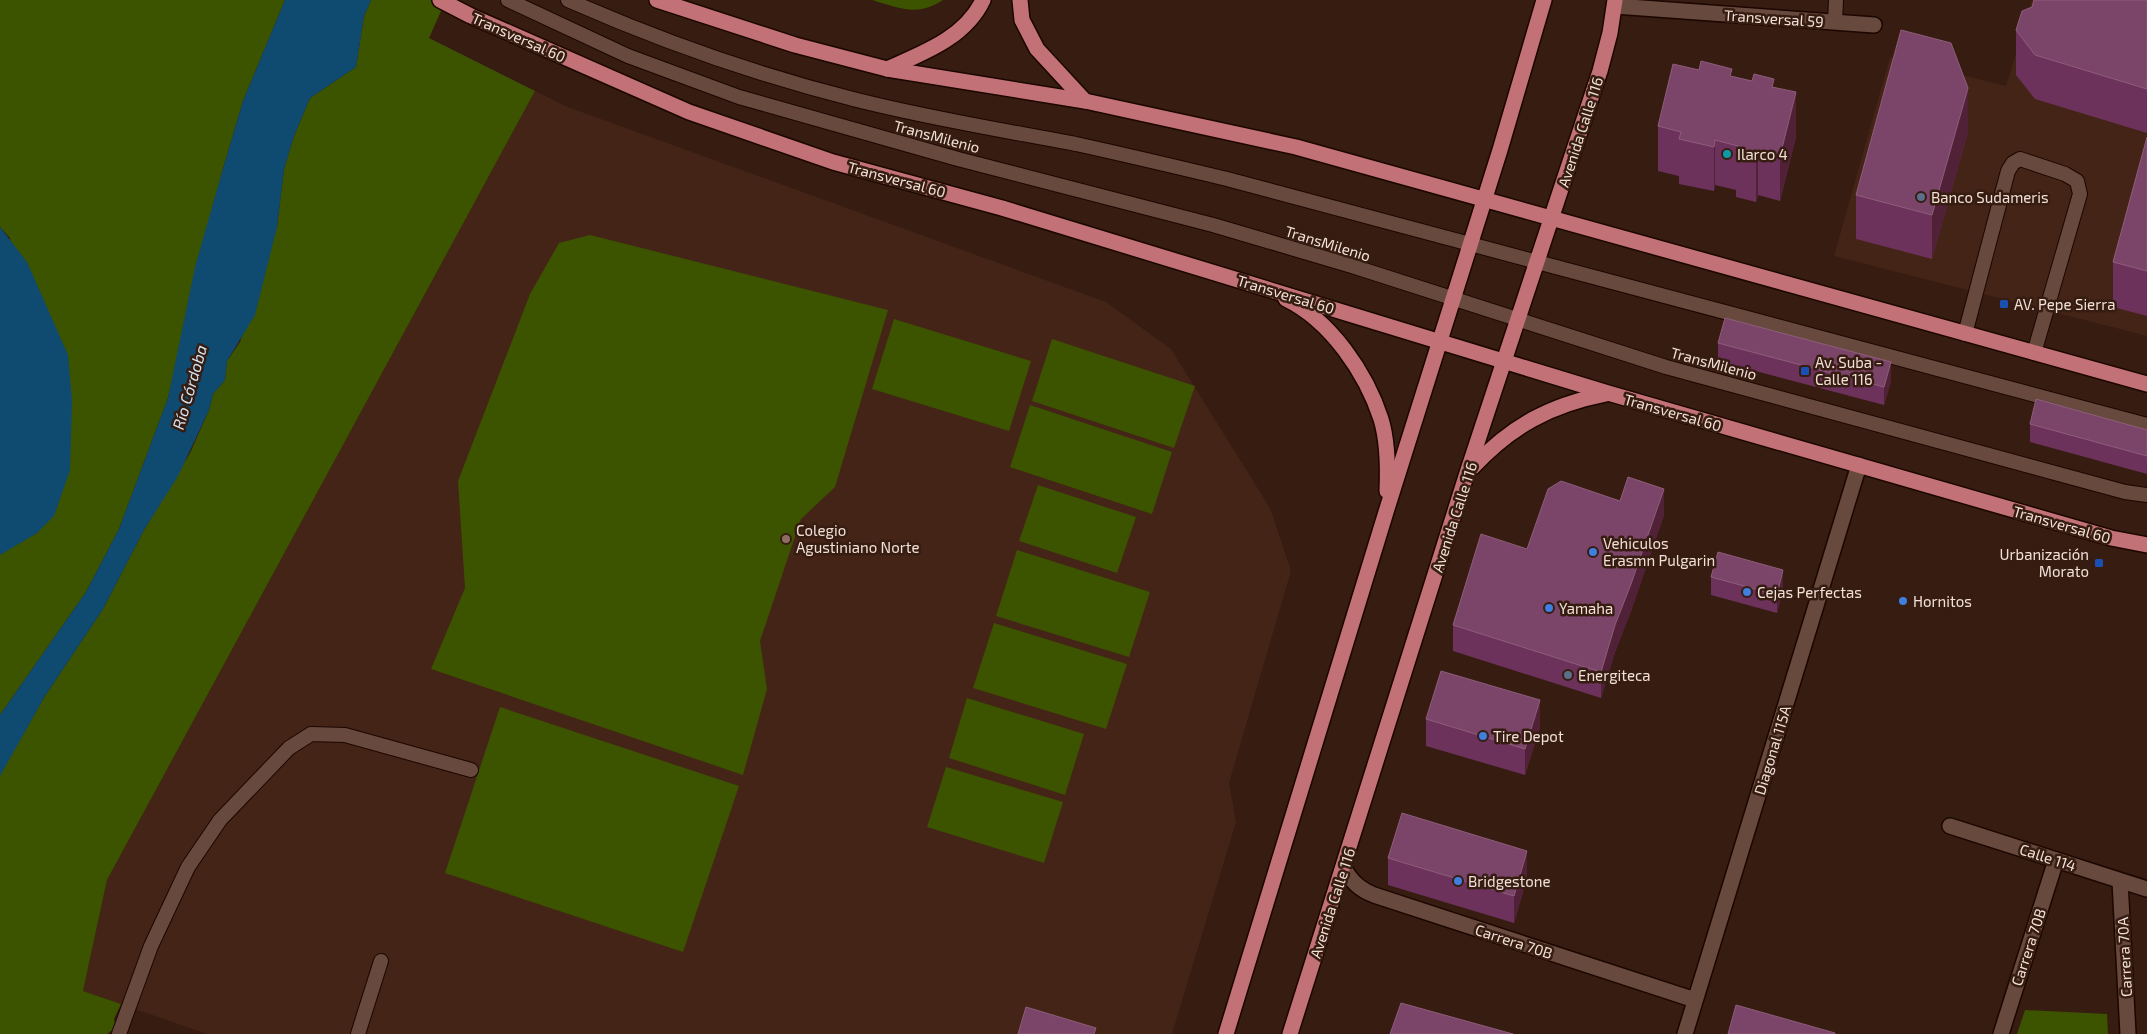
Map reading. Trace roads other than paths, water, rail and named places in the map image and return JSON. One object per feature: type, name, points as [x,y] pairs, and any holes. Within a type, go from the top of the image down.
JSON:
[{"type":"main road","name":"Transversal 60","points":[[440,0],[471,16],[689,112],[762,139],[833,162],[1002,208],[1608,393],[2111,538],[2147,545]]},
{"type":"main road","points":[[657,0],[795,45],[887,68],[1085,101],[1296,147],[2147,384]]},
{"type":"main road","points":[[887,68],[938,46],[953,36],[969,21],[983,0]]},
{"type":"main road","points":[[1020,0],[1022,20],[1037,49],[1085,101]]},
{"type":"main road","points":[[1226,1034],[1386,512],[1485,200],[1544,0]]},
{"type":"main road","name":"Avenida Calle 116","points":[[1290,1034],[1467,473],[1600,71],[1615,3]]},
{"type":"main road","points":[[1258,285],[1290,301],[1319,322],[1344,348],[1364,378],[1381,420],[1389,466],[1386,512]]},
{"type":"main road","points":[[1467,473],[1488,451],[1511,432],[1536,416],[1575,400],[1608,393]]},
{"type":"street","name":"Transversal 59","points":[[1615,3],[1874,25]]},
{"type":"street","name":"Diagonal 115A","points":[[1685,1034],[1859,465]]},
{"type":"street","name":"Calle 114","points":[[1950,826],[2147,888]]},
{"type":"street","name":"Carrera 70B","points":[[2001,1034],[2056,860]]},
{"type":"street","name":"Carrera 70B","points":[[1343,867],[1353,883],[1360,889],[1374,895],[1696,1000]]},
{"type":"street","name":"Carrera 70A","points":[[2120,881],[2128,1034]]},
{"type":"lane","name":"TransMilenio","points":[[508,0],[628,56],[739,97],[958,159],[1213,225],[1666,367],[2116,489],[2147,495]]},
{"type":"lane","name":"TransMilenio","points":[[568,0],[658,39],[780,79],[854,99],[967,124],[1077,145],[1227,179],[2147,425]]},
{"type":"lane","points":[[1835,22],[1836,0]]},
{"type":"lane","points":[[1965,334],[2008,172],[2013,163],[2020,160],[2065,174],[2077,181],[2080,194],[2034,353]]},
{"type":"lane","points":[[120,1034],[151,946],[188,866],[220,820],[288,748],[311,734],[345,735],[471,770]]},
{"type":"lane","points":[[358,1034],[381,961]]},
{"type":"water","name":"Río Córdoba","points":[[285,0],[371,0],[364,16],[356,67],[310,98],[294,136],[284,169],[277,227],[255,315],[227,361],[225,380],[213,394],[209,410],[178,476],[144,530],[103,609],[45,696],[0,776],[0,715],[86,592],[119,529],[168,398],[195,267],[222,172],[243,101]]},
{"type":"water","points":[[0,227],[27,262],[68,355],[72,401],[70,470],[54,516],[37,533],[0,555]]},
{"type":"place","name":"Ilarco 4","points":[[1727,154]]},
{"type":"place","name":"Banco Sudameris","points":[[1921,197]]},
{"type":"place","name":"AV. Pepe Sierra","points":[[2004,304]]},
{"type":"place","name":"Av. Suba - Calle 116","points":[[1805,371]]},
{"type":"place","name":"Colegio Agustiniano Norte","points":[[786,539]]},
{"type":"place","name":"Vehiculos Erasmn Pulgarin","points":[[1593,552]]},
{"type":"place","name":"Urbanización Morato","points":[[2099,563]]},
{"type":"place","name":"Cejas Perfectas","points":[[1747,592]]},
{"type":"place","name":"Hornitos","points":[[1903,601]]},
{"type":"place","name":"Yamaha","points":[[1549,608]]},
{"type":"place","name":"Energiteca","points":[[1568,675]]},
{"type":"place","name":"Tire Depot","points":[[1483,736]]},
{"type":"place","name":"Bridgestone","points":[[1458,881]]}]
